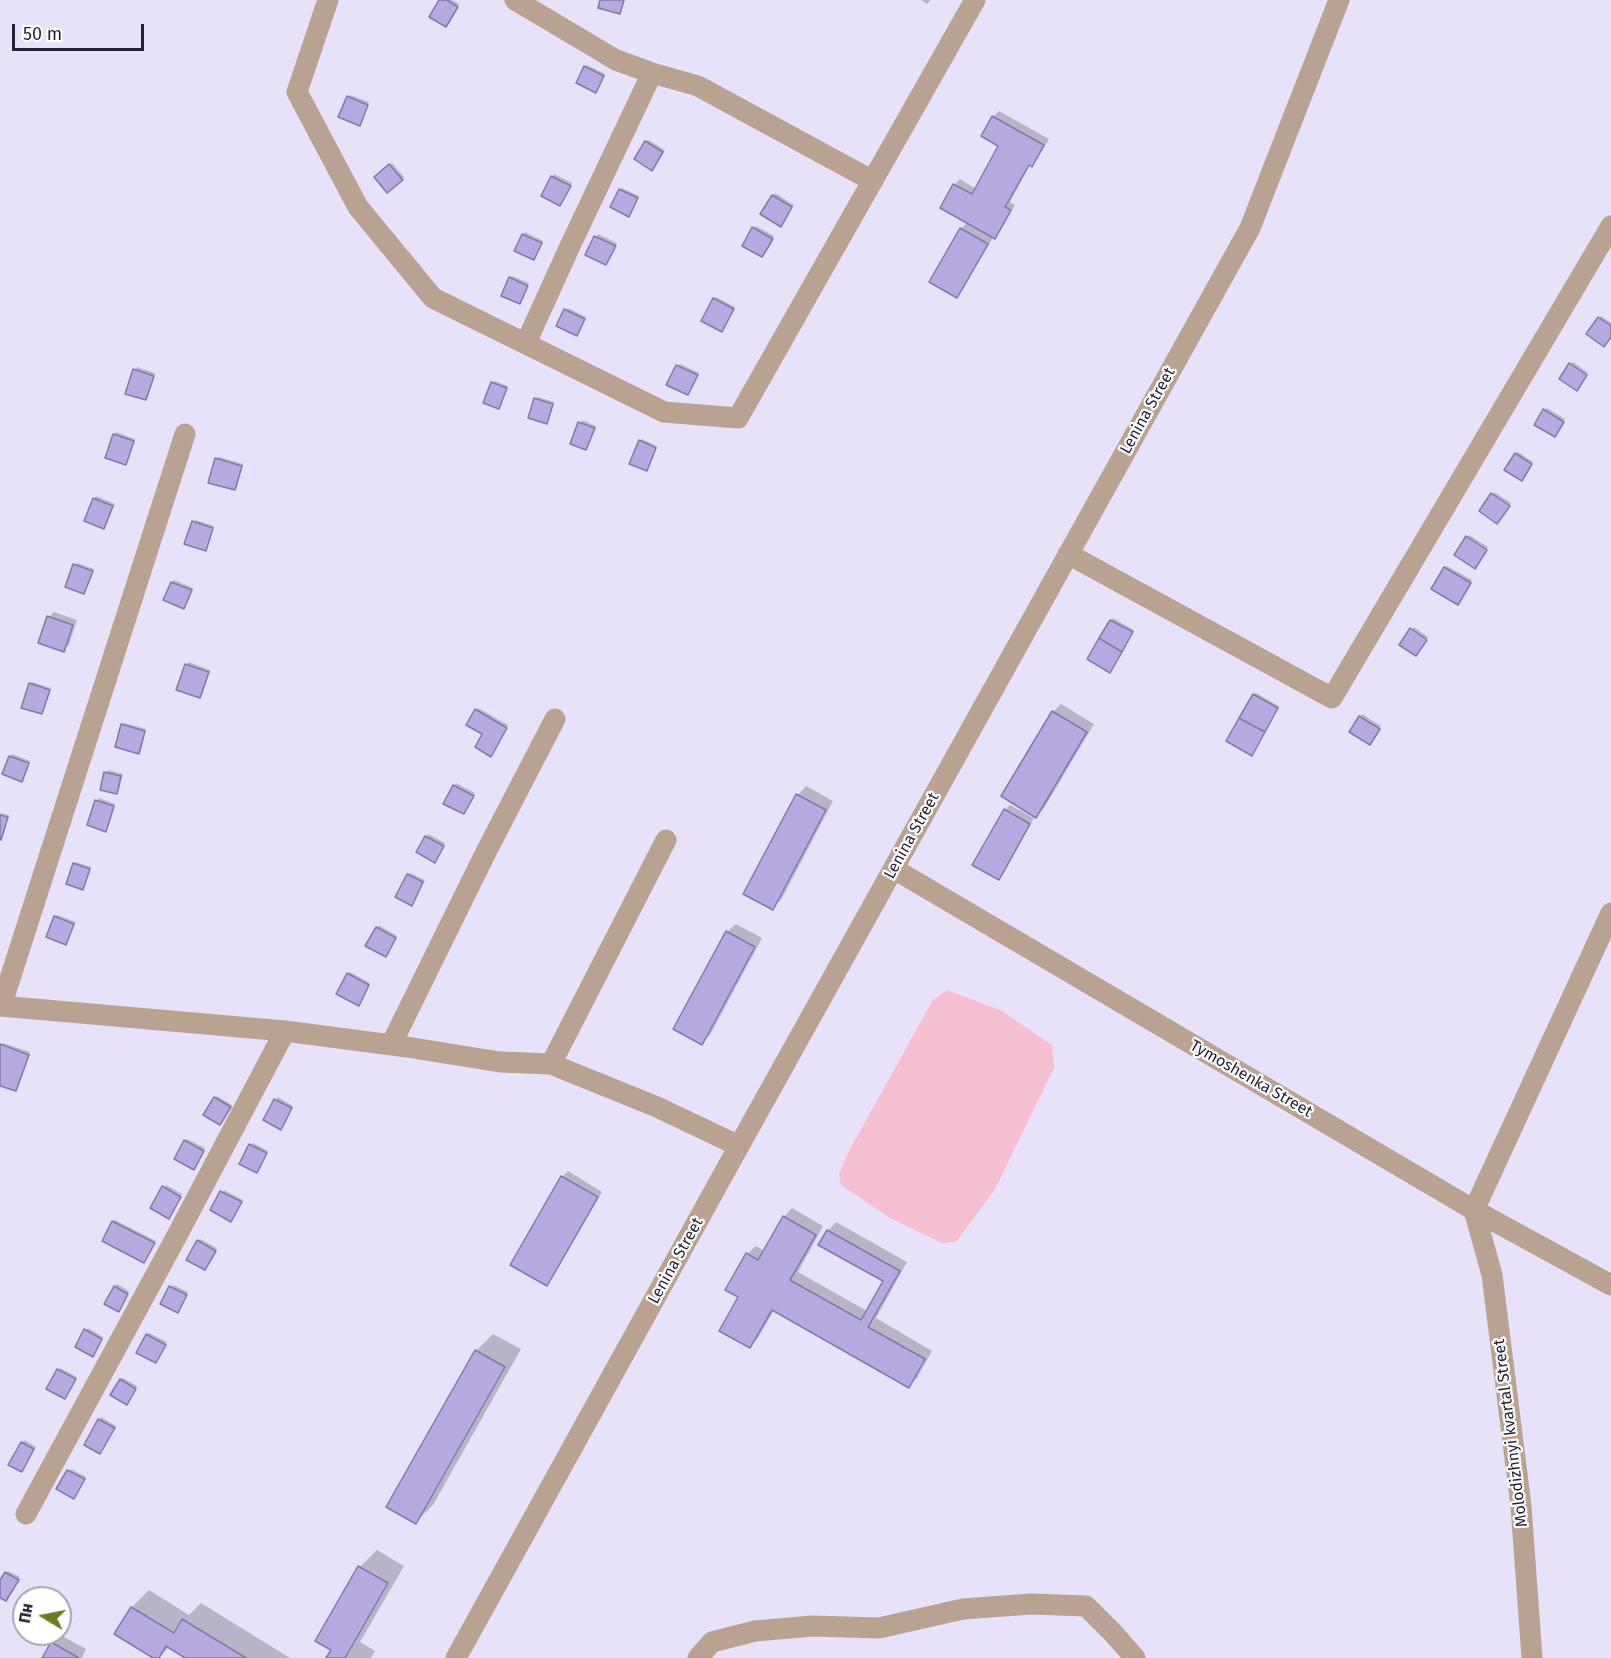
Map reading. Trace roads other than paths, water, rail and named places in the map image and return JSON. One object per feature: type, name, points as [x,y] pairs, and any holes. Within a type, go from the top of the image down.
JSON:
[{"type":"street","points":[[328,0],[297,92],[358,207],[433,298],[664,412],[738,418],[975,0]]},
{"type":"street","points":[[515,0],[616,60],[698,86],[873,181]]},
{"type":"street","name":"Lenina Street","points":[[456,1658],[1250,228],[1339,0]]},
{"type":"street","points":[[526,343],[652,73]]},
{"type":"street","points":[[1068,554],[1332,698],[1611,226]]},
{"type":"street","points":[[185,434],[0,1005],[285,1031],[500,1062],[551,1064],[657,1107],[739,1146]]},
{"type":"street","points":[[391,1045],[484,856],[555,719]]},
{"type":"street","points":[[551,1064],[666,840]]},
{"type":"street","name":"Tymoshenka Street","points":[[894,869],[1474,1210],[1611,1285]]},
{"type":"street","points":[[1474,1210],[1611,913]]},
{"type":"street","points":[[26,1514],[285,1031]]},
{"type":"street","name":"Molodizhnyi kvartal Street","points":[[1474,1210],[1492,1275],[1521,1506],[1532,1658]]},
{"type":"street","points":[[698,1658],[712,1642],[755,1630],[812,1626],[879,1628],[963,1609],[1031,1604],[1086,1606],[1135,1658]]}]
